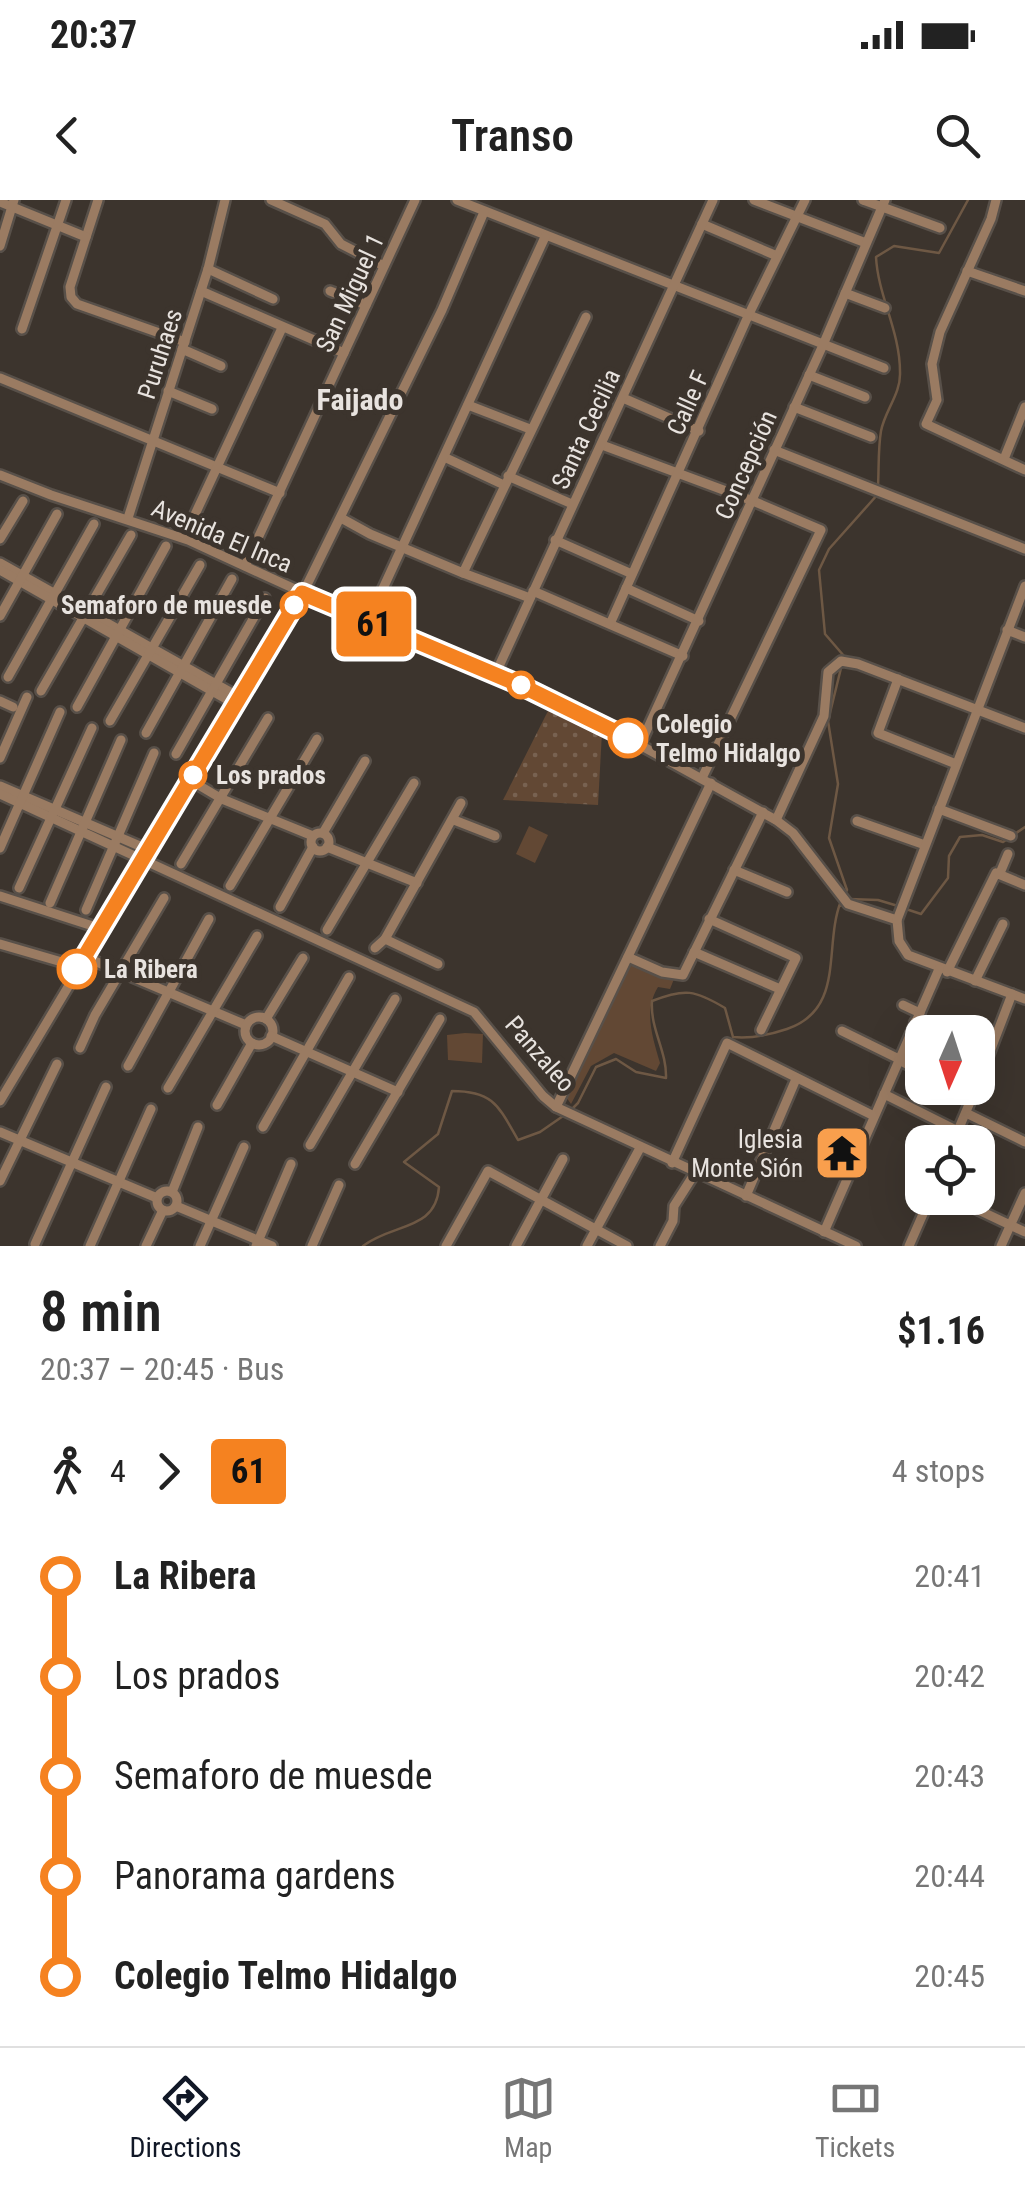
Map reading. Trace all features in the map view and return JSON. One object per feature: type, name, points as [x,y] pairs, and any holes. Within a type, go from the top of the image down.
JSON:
[{"type":"street","points":[[22,329],[66,200]]},
{"type":"street","points":[[98,200],[70,287],[74,301],[184,345],[221,366]]},
{"type":"street","name":"Puruhaes","points":[[128,518],[208,269],[225,200]]},
{"type":"street","points":[[271,200],[324,224],[341,244],[384,266]]},
{"type":"street","name":"San Miguel 1","points":[[245,566],[415,200]]},
{"type":"street","points":[[458,200],[884,368]]},
{"type":"street","name":"Santa Cecilia","points":[[495,675],[713,200]]},
{"type":"street","points":[[754,200],[866,243]]},
{"type":"street","name":"Calle F","points":[[610,624],[749,314],[805,200]]},
{"type":"street","points":[[862,200],[883,204],[940,228]]},
{"type":"street","points":[[996,200],[940,332],[932,364],[937,400],[926,424],[1025,470]]},
{"type":"street","points":[[0,202],[13,204],[86,237]]},
{"type":"street","points":[[0,246],[13,204]]},
{"type":"street","name":"Concepción","points":[[640,745],[753,501],[883,204]]},
{"type":"street","points":[[0,1102],[302,593],[442,310],[482,207]]},
{"type":"street","points":[[702,224],[778,256]]},
{"type":"street","points":[[368,621],[545,237]]},
{"type":"street","points":[[208,269],[272,299]]},
{"type":"street","points":[[967,271],[1025,291]]},
{"type":"street","points":[[201,291],[344,353]]},
{"type":"street","points":[[330,291],[366,305]]},
{"type":"street","points":[[845,293],[885,308]]},
{"type":"street","points":[[463,573],[586,316]]},
{"type":"street","points":[[184,538],[282,328]]},
{"type":"street","points":[[809,375],[865,397]]},
{"type":"street","points":[[0,378],[280,493]]},
{"type":"street","points":[[168,391],[212,409]]},
{"type":"street","points":[[623,398],[698,431]]},
{"type":"street","points":[[468,404],[530,429]]},
{"type":"street","points":[[794,407],[871,437]]},
{"type":"street","points":[[1004,459],[1025,407]]},
{"type":"street","points":[[558,1108],[821,532],[753,501],[602,445]]},
{"type":"street","points":[[774,450],[1025,549]]},
{"type":"street","points":[[444,457],[572,504]]},
{"type":"street","name":"Avenida El Inca","points":[[0,475],[50,496],[184,538],[495,675],[640,745],[793,832],[848,904],[900,913]]},
{"type":"street","points":[[0,539],[24,501]]},
{"type":"street","points":[[0,616],[58,514]]},
{"type":"street","points":[[342,518],[463,573],[610,624],[683,656]]},
{"type":"street","points":[[8,677],[94,524]]},
{"type":"street","points":[[42,691],[130,536]]},
{"type":"street","points":[[555,540],[632,574]]},
{"type":"street","points":[[76,707],[166,546]]},
{"type":"street","points":[[0,566],[237,700]]},
{"type":"street","points":[[110,721],[200,566]]},
{"type":"street","points":[[146,733],[232,579]]},
{"type":"street","points":[[1025,586],[900,913],[899,941],[904,952],[943,970],[1025,999]]},
{"type":"street","points":[[626,588],[699,620]]},
{"type":"street","points":[[176,754],[265,598]]},
{"type":"street","points":[[1007,630],[1025,637]]},
{"type":"street","points":[[776,820],[824,716],[828,672],[849,662],[1025,728]]},
{"type":"street","points":[[898,679],[878,733],[956,764]]},
{"type":"street","points":[[0,758],[27,698]]},
{"type":"street","points":[[0,702],[13,707]]},
{"type":"street","points":[[0,848],[60,712]]},
{"type":"street","points":[[181,864],[268,718]]},
{"type":"street","points":[[19,888],[92,728]]},
{"type":"street","points":[[230,886],[317,739]]},
{"type":"street","points":[[50,902],[121,740]]},
{"type":"street","points":[[86,910],[154,753]]},
{"type":"street","points":[[280,907],[316,839],[365,762]]},
{"type":"street","points":[[189,783],[316,839],[320,850],[327,847],[417,883]]},
{"type":"street","points":[[328,930],[414,783]]},
{"type":"street","points":[[0,786],[83,826],[149,850]]},
{"type":"street","points":[[0,794],[22,799]]},
{"type":"street","points":[[375,948],[385,938],[461,803]]},
{"type":"street","points":[[939,808],[1011,836]]},
{"type":"street","points":[[628,957],[673,976],[682,975],[763,812]]},
{"type":"street","points":[[454,820],[496,836]]},
{"type":"street","points":[[857,821],[925,845]]},
{"type":"street","name":"Panzaleo","points":[[116,840],[142,861],[474,1012],[528,1078],[558,1108],[576,1118],[856,1246]]},
{"type":"street","points":[[920,1015],[1008,854]]},
{"type":"street","points":[[734,870],[787,892]]},
{"type":"street","points":[[998,873],[1025,884]]},
{"type":"street","points":[[0,896],[102,929]]},
{"type":"street","points":[[80,1048],[164,898]]},
{"type":"street","points":[[128,1066],[209,919]]},
{"type":"street","points":[[709,919],[796,958],[761,1030]]},
{"type":"street","points":[[974,981],[1004,924]]},
{"type":"street","points":[[168,1088],[257,936]]},
{"type":"street","points":[[385,938],[438,964]]},
{"type":"street","points":[[0,944],[108,966],[246,1025]]},
{"type":"street","points":[[694,952],[780,990]]},
{"type":"street","points":[[266,1019],[303,958]]},
{"type":"street","points":[[263,1127],[350,977]]},
{"type":"street","points":[[995,1038],[1012,994]]},
{"type":"street","points":[[310,1145],[395,998]]},
{"type":"street","points":[[904,1005],[915,1015]]},
{"type":"street","points":[[255,1018],[266,1019],[272,1027],[271,1036],[264,1043],[252,1043],[245,1033],[246,1025],[255,1018]]},
{"type":"street","points":[[355,1164],[440,1019]]},
{"type":"street","points":[[842,1031],[905,1063]]},
{"type":"street","points":[[271,1036],[398,1092]]},
{"type":"street","points":[[217,1105],[252,1043]]},
{"type":"street","points":[[672,1163],[724,1045],[729,1044],[874,1116]]},
{"type":"street","points":[[824,1232],[905,1047]]},
{"type":"street","points":[[0,1182],[17,1137],[58,1064]]},
{"type":"street","points":[[746,1196],[796,1079]]},
{"type":"street","points":[[35,1244],[106,1087]]},
{"type":"street","points":[[884,1094],[944,1125]]},
{"type":"street","points":[[961,1125],[969,1105]]},
{"type":"street","points":[[90,1246],[151,1109]]},
{"type":"street","points":[[966,1113],[1025,1142]]},
{"type":"street","points":[[172,1192],[198,1127]]},
{"type":"street","points":[[0,1128],[158,1198]]},
{"type":"street","points":[[200,1246],[244,1147]]},
{"type":"street","points":[[587,1246],[640,1148]]},
{"type":"street","points":[[516,1246],[563,1159]]},
{"type":"street","points":[[257,1243],[292,1164]]},
{"type":"street","points":[[446,1246],[488,1172],[627,1246]]},
{"type":"street","points":[[660,1246],[673,1220],[674,1206],[694,1173]]},
{"type":"street","points":[[312,1246],[338,1185]]},
{"type":"street","points":[[163,1210],[158,1206],[158,1198],[163,1192],[172,1192]]},
{"type":"street","points":[[172,1192],[176,1206]]},
{"type":"street","points":[[1001,1246],[1025,1193]]},
{"type":"street","points":[[146,1246],[163,1210],[176,1206],[272,1246]]},
{"type":"street","points":[[909,1246],[923,1215]]},
{"type":"street","points":[[990,1215],[1025,1232]]},
{"type":"shaded area","points":[[549,709],[602,732],[598,805],[503,800]]},
{"type":"shaded area","points":[[529,826],[548,835],[535,863],[516,854]]},
{"type":"shaded area","points":[[630,963],[674,979],[670,989],[658,987],[651,1005],[651,1025],[660,1063],[656,1071],[614,1053],[591,1066],[571,1104],[564,1094]]},
{"type":"shaded area","points":[[483,1034],[482,1063],[448,1060],[447,1035]]},
{"type":"waterway","points":[[878,486],[881,431],[898,388],[900,372],[897,342],[876,257],[894,246],[939,253],[968,200]]},
{"type":"waterway","points":[[844,656],[825,634],[819,570],[829,549],[878,494]]},
{"type":"waterway","points":[[842,664],[828,721],[838,784],[829,838],[847,890],[845,894]]},
{"type":"waterway","points":[[906,909],[921,914],[948,878],[949,856],[960,837],[982,835],[1003,842],[1025,827]]},
{"type":"waterway","points":[[840,906],[849,899],[878,900],[898,906]]},
{"type":"waterway","points":[[572,1109],[596,1067],[616,1059],[636,1072],[666,1078],[652,1001],[682,993],[706,997],[725,1008],[733,1037],[767,1035],[806,1020],[825,992],[841,901]]},
{"type":"waterway","points":[[363,1246],[430,1212],[439,1187],[404,1162],[438,1134],[452,1091],[477,1094],[494,1103],[518,1140],[540,1132],[566,1114]]},
{"type":"bus line","name":"61","points":[[77,969],[302,593],[520,685],[628,738]]},
{"type":"place","name":"Semaforo de muesde","points":[[294,605]]},
{"type":"place","name":"Colegio Telmo Hidalgo","points":[[628,738]]},
{"type":"place","name":"Los prados","points":[[193,775]]},
{"type":"place","name":"La Ribera","points":[[77,969]]},
{"type":"place","name":"Iglesia Monte Sión","points":[[842,1153]]},
{"type":"district","name":"Faijado","points":[[360,399]]}]
